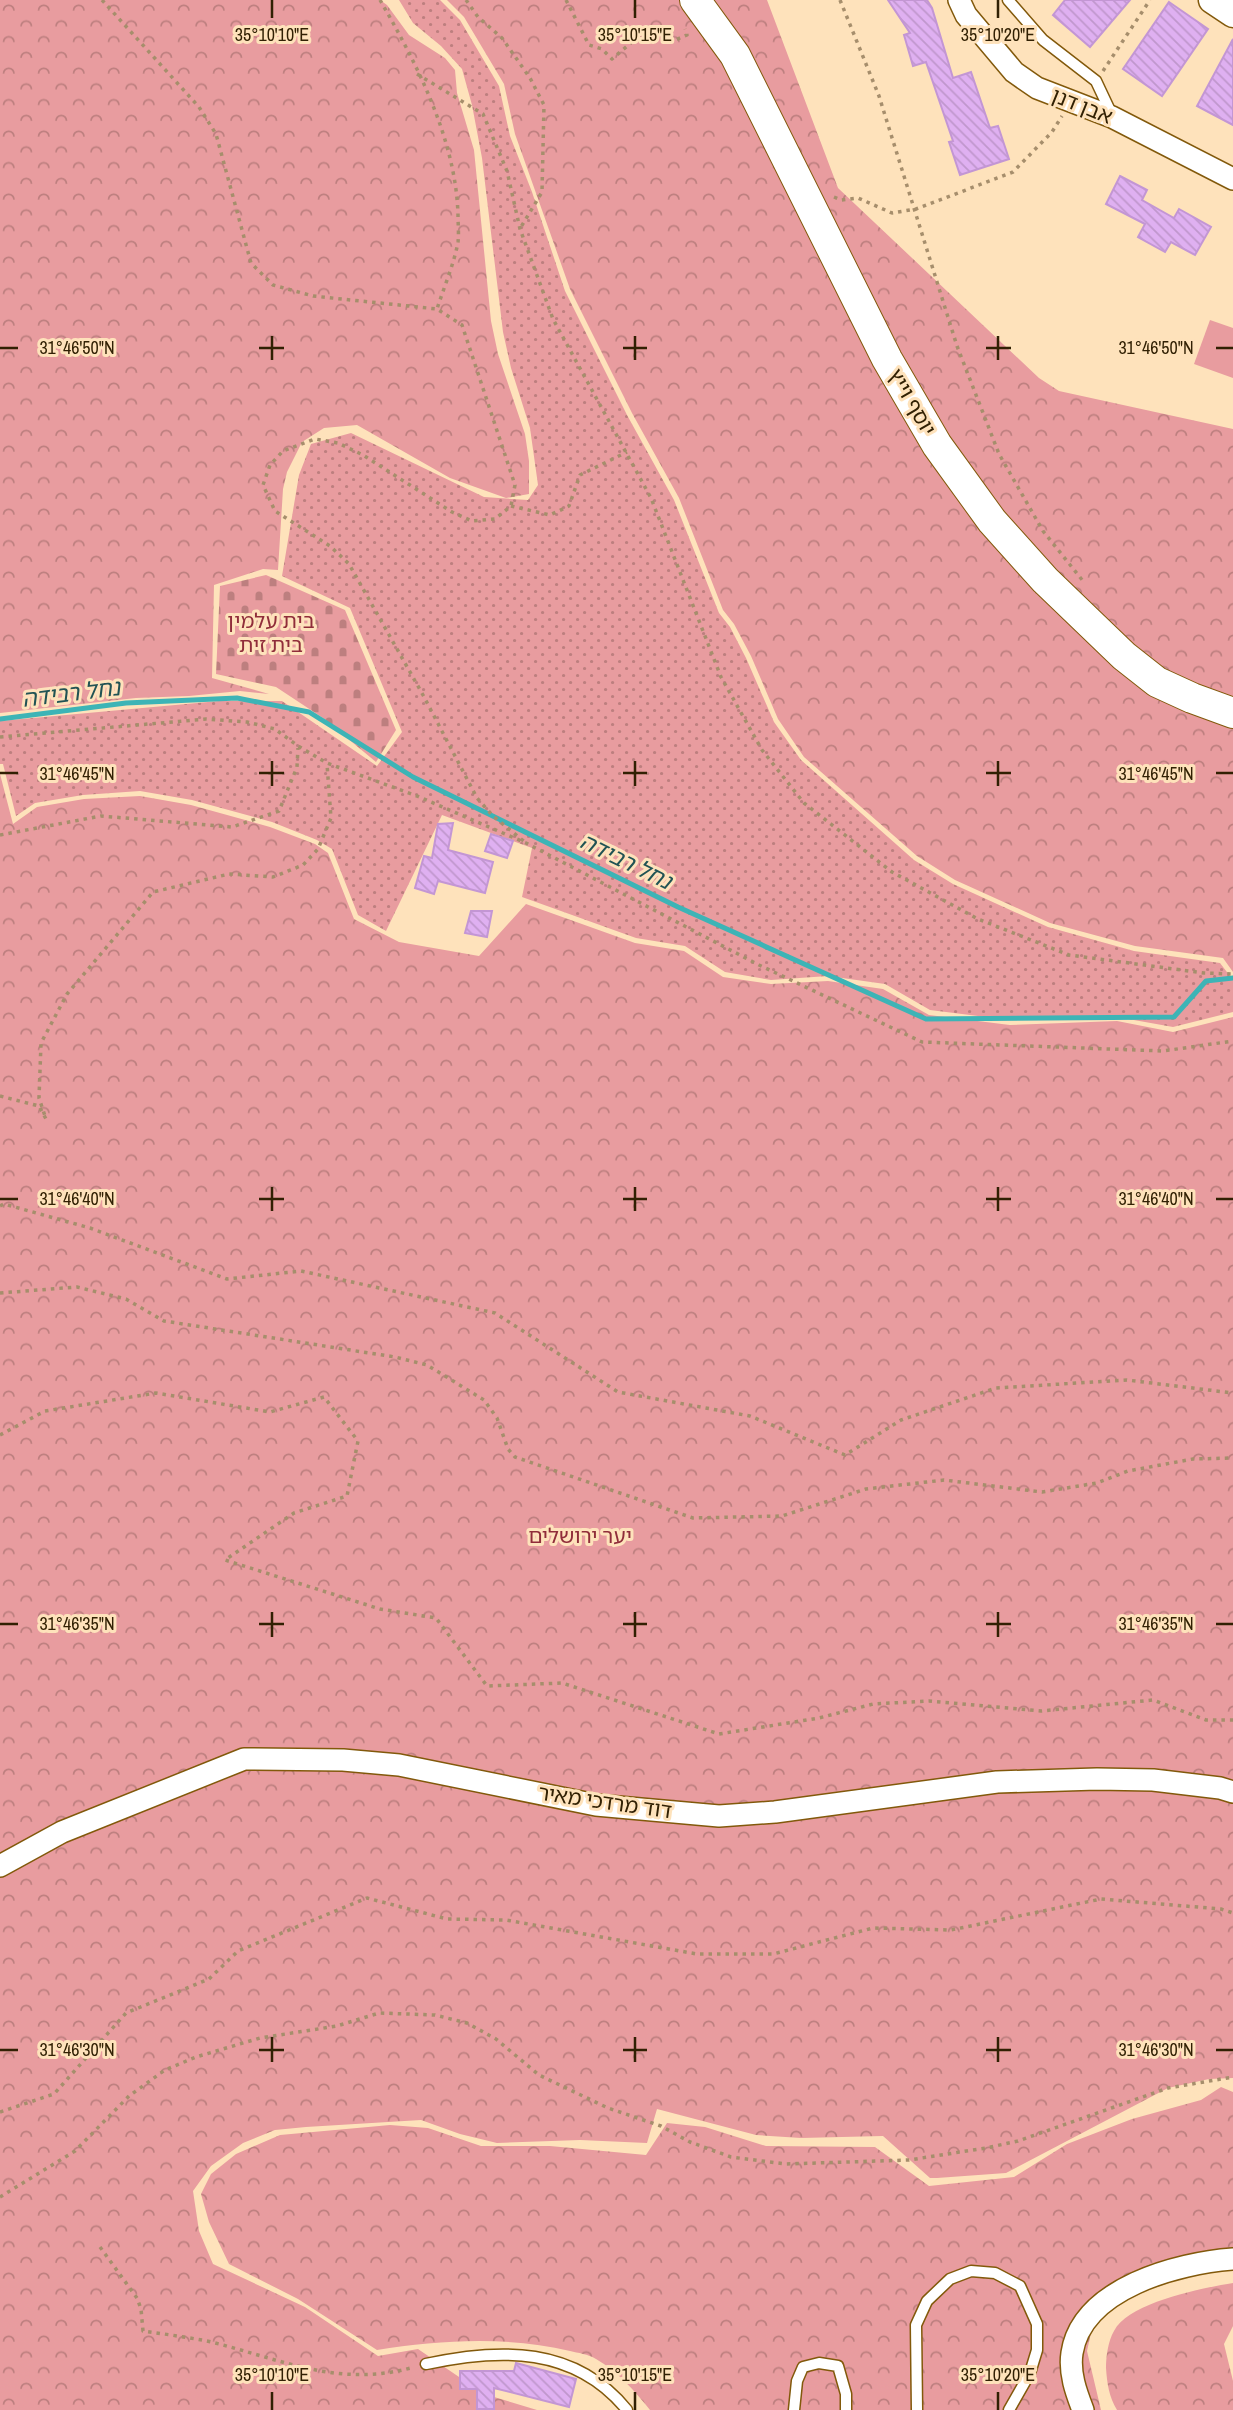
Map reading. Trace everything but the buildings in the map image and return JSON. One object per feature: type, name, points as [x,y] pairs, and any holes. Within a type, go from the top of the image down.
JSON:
[{"type":"main road","name":"יוסף וייץ","points":[[689,12],[735,55],[887,359],[937,445],[992,521],[1045,580],[1124,656],[1157,682],[1233,713]]},
{"type":"street","name":"אבן דנן","points":[[959,0],[967,15],[1014,72],[1037,88],[1112,117],[1233,179]]},
{"type":"street","points":[[1212,0],[1233,14]]},
{"type":"street","name":"דוד מרדכי מאיר","points":[[0,1866],[62,1832],[244,1759],[343,1760],[399,1765],[596,1805],[719,1816],[775,1812],[997,1782],[1153,1780],[1233,1792]]},
{"type":"street","points":[[1083,2410],[1072,2377],[1072,2350],[1094,2312],[1117,2292],[1149,2277],[1233,2259]]},
{"type":"lane","points":[[1008,0],[1043,40],[1096,80],[1112,117]]},
{"type":"lane","points":[[917,2410],[916,2325],[928,2301],[950,2279],[971,2271],[996,2273],[1020,2286],[1037,2324],[1037,2350],[1030,2373],[1009,2410]]},
{"type":"lane","points":[[426,2364],[463,2356],[501,2353],[549,2360],[600,2381],[627,2410]]},
{"type":"lane","points":[[794,2410],[797,2381],[803,2367],[819,2363],[838,2366],[846,2394],[846,2410]]},
{"type":"path","points":[[102,0],[198,107],[216,134],[251,263],[273,285],[313,296],[437,309],[462,325],[515,485],[511,506],[495,519],[472,521],[452,512],[363,454],[338,443],[315,439],[283,451],[270,465],[263,485],[275,512],[330,546],[349,565],[423,695],[477,798],[493,816],[526,843]]},
{"type":"path","points":[[380,0],[436,114],[449,152],[457,192],[458,241],[437,309]]},
{"type":"path","points":[[466,0],[478,16],[502,38],[530,78],[544,105],[542,192],[520,229]]},
{"type":"path","points":[[566,0],[589,45],[602,49],[612,59],[633,41],[661,34],[673,41],[687,35],[689,12]]},
{"type":"path","points":[[840,0],[879,96],[957,346],[999,454],[1043,531],[1088,588]]},
{"type":"path","points":[[1096,80],[1150,0]]},
{"type":"path","points":[[417,74],[483,114],[507,171],[520,229],[553,319],[651,498],[721,677],[762,750],[804,803],[892,872],[978,919],[1069,955],[1204,973],[1233,974]]},
{"type":"path","points":[[800,184],[813,196],[828,194],[841,200],[858,198],[892,213],[916,209],[1013,172],[1052,132],[1070,102]]},
{"type":"path","points":[[511,506],[550,516],[569,506],[580,475],[626,452]]},
{"type":"path","points":[[0,737],[206,719],[247,722],[275,729],[327,763],[417,796],[526,843],[759,964],[922,1042],[1163,1051],[1233,1041]]},
{"type":"path","points":[[0,835],[101,816],[232,827],[279,811],[297,767],[298,746]]},
{"type":"path","points":[[0,1096],[39,1106],[46,1119],[39,1098],[41,1043],[67,994],[153,892],[229,874],[272,877],[303,865],[318,849],[331,818],[327,763]]},
{"type":"path","points":[[0,1206],[4,1204],[90,1228],[226,1279],[301,1271],[495,1313],[618,1392],[750,1416],[845,1455],[901,1420],[996,1388],[1127,1380],[1233,1393]]},
{"type":"path","points":[[0,1293],[77,1287],[126,1299],[164,1321],[395,1357],[427,1366],[484,1400],[497,1418],[508,1449],[515,1457],[693,1518],[782,1516],[866,1489],[944,1480],[1042,1492],[1097,1483],[1128,1471],[1193,1459],[1233,1458]]},
{"type":"path","points":[[0,1435],[45,1411],[156,1393],[270,1412],[324,1397],[358,1441],[347,1496],[294,1513],[225,1560],[380,1609],[436,1618],[487,1686],[562,1683],[719,1734],[819,1718],[873,1704],[929,1701],[1041,1711],[1153,1700],[1206,1720],[1233,1720]]},
{"type":"path","points":[[0,2112],[54,2094],[125,2013],[209,1979],[238,1951],[367,1898],[447,1919],[506,1920],[698,1954],[773,1954],[873,1928],[951,1930],[1101,1899],[1221,1909],[1233,1913]]},
{"type":"path","points":[[0,2197],[75,2151],[129,2096],[165,2070],[196,2057],[260,2038],[337,2026],[379,2013],[435,2015],[467,2023],[496,2039],[539,2074],[608,2108],[661,2126],[690,2142],[732,2157],[786,2164],[909,2160],[986,2148],[1018,2141],[1168,2088],[1233,2077]]},
{"type":"path","points":[[100,2247],[137,2298],[143,2331],[207,2341],[302,2368],[344,2375],[387,2374],[426,2364]]},
{"type":"green space","points":[[0,0],[380,0],[387,5],[409,35],[445,58],[455,70],[457,93],[474,150],[491,321],[498,354],[525,434],[529,461],[529,494],[506,498],[450,478],[357,425],[324,428],[302,442],[287,472],[283,489],[278,570],[263,569],[214,585],[212,678],[269,694],[240,691],[136,698],[0,713]]},
{"type":"green space","points":[[399,0],[440,0],[460,20],[499,86],[510,136],[565,291],[627,415],[674,500],[719,613],[730,627],[746,658],[774,722],[801,760],[914,860],[953,884],[1048,927],[1134,951],[1220,963],[1233,980],[1233,1012],[1173,1027],[1117,1017],[1010,1020],[930,1010],[885,984],[828,976],[771,980],[725,972],[685,946],[636,938],[522,897],[532,848],[442,815],[386,931],[358,915],[332,849],[272,822],[192,800],[140,791],[83,795],[35,803],[16,816],[3,764],[0,764],[0,721],[219,701],[282,701],[377,766],[402,732],[350,608],[282,576],[299,475],[311,444],[351,433],[484,497],[528,500],[538,485],[530,428],[503,332],[482,158],[462,69],[441,46],[413,23]]},
{"type":"green space","points":[[447,0],[767,0],[838,188],[1039,378],[1059,391],[1233,429],[1233,972],[1223,958],[1135,946],[1050,923],[955,880],[917,856],[804,757],[778,719],[751,656],[734,624],[723,610],[679,498],[632,413],[570,289],[515,134],[504,84],[464,17]]},
{"type":"green space","points":[[1210,320],[1233,328],[1233,378],[1194,364]]},
{"type":"green space","name":"בית עלמין בית זית","points":[[266,575],[345,610],[396,730],[376,762],[323,718],[276,687],[216,674],[220,586]]},
{"type":"green space","name":"יער ירושלים","points":[[0,774],[13,824],[37,807],[84,799],[140,796],[191,805],[270,827],[315,844],[328,853],[354,919],[399,942],[479,956],[526,904],[635,943],[684,951],[723,977],[771,984],[828,981],[883,989],[929,1015],[1010,1025],[1117,1021],[1173,1032],[1233,1017],[1233,2078],[1209,2079],[1168,2088],[1006,2173],[937,2178],[930,2178],[883,2136],[801,2138],[756,2135],[657,2109],[647,2143],[580,2140],[497,2143],[460,2134],[421,2120],[275,2130],[243,2143],[211,2166],[193,2191],[199,2231],[213,2264],[305,2307],[378,2356],[418,2349],[484,2394],[537,2410],[0,2410]]},
{"type":"green space","points":[[1221,2087],[1233,2092],[1233,2266],[1213,2267],[1098,2301],[1087,2351],[1101,2410],[650,2410],[611,2370],[593,2357],[580,2353],[498,2341],[449,2342],[377,2350],[298,2299],[229,2264],[209,2222],[201,2194],[211,2174],[236,2154],[280,2135],[390,2125],[428,2128],[481,2146],[550,2146],[646,2155],[667,2123],[705,2127],[766,2146],[875,2147],[929,2186],[1014,2177],[1067,2144],[1132,2119],[1201,2100]]},
{"type":"green space","points":[[1233,2283],[1233,2326],[1224,2344],[1233,2381],[1233,2410],[1117,2410],[1109,2390],[1106,2364],[1110,2339],[1122,2321],[1150,2304]]},
{"type":"waterway","name":"נחל רבידה","points":[[0,719],[126,703],[237,698],[309,712],[413,777],[678,907],[926,1019],[1174,1017],[1206,981],[1233,978]]}]
